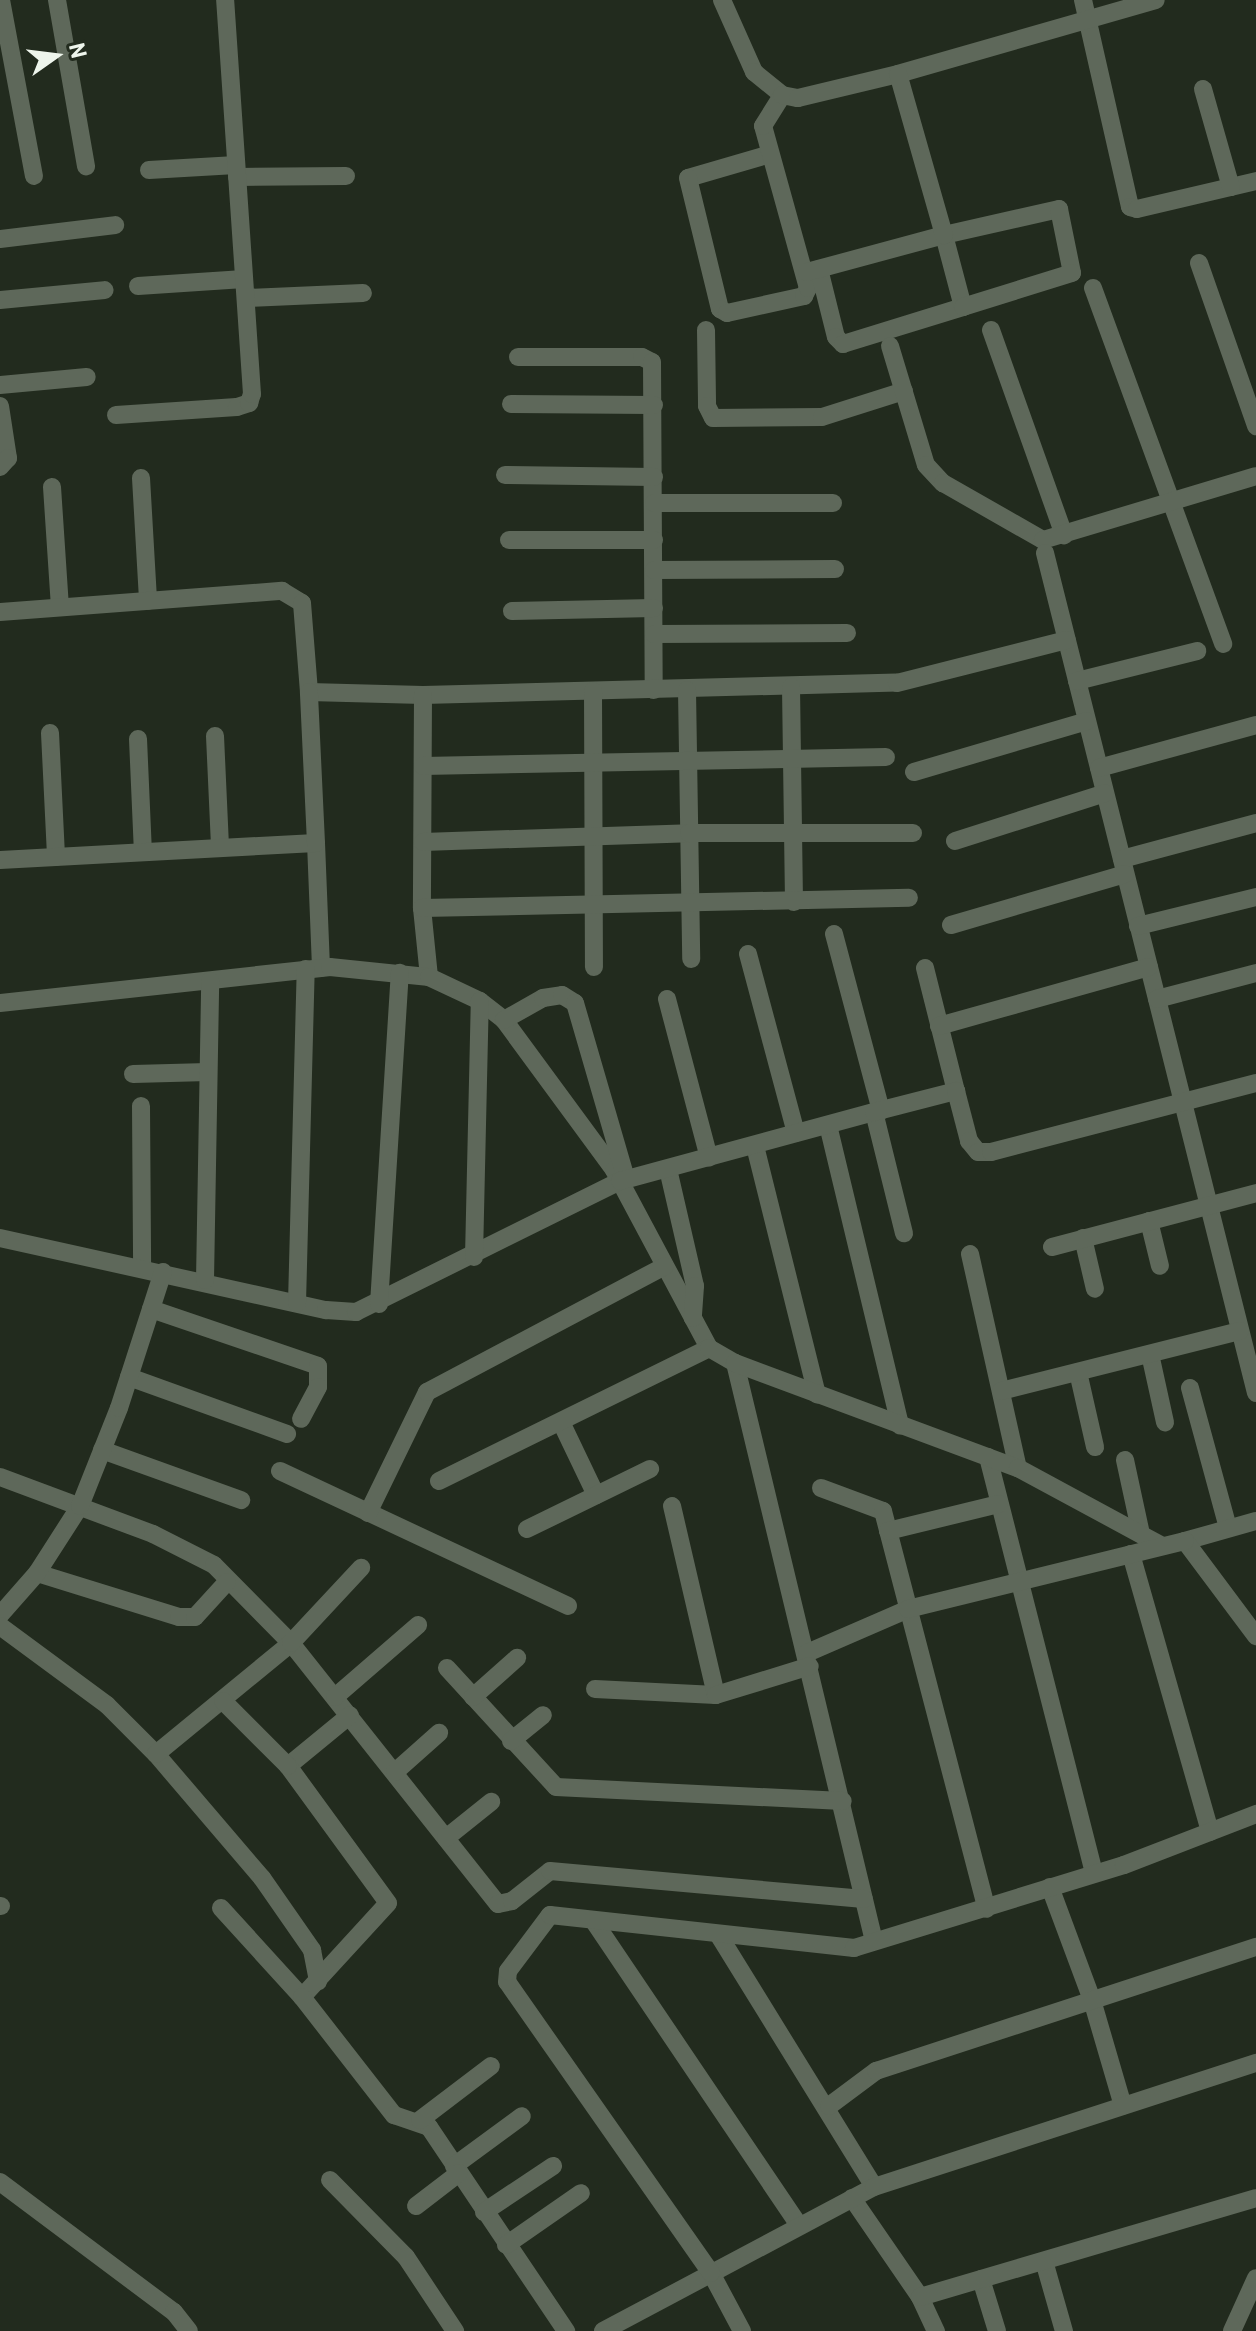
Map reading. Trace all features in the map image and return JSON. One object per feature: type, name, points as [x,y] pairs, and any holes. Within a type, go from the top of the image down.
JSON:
[{"type":"street","points":[[1,0],[34,176]]},
{"type":"street","points":[[57,0],[86,167]]},
{"type":"street","points":[[116,415],[249,403],[245,289],[225,0]]},
{"type":"street","points":[[722,0],[754,72],[782,95],[798,98],[898,74],[1156,0]]},
{"type":"street","points":[[1083,0],[1130,207],[1137,209],[1256,181]]},
{"type":"street","points":[[898,74],[963,307]]},
{"type":"street","points":[[1203,89],[1231,187]]},
{"type":"street","points":[[782,95],[763,119],[770,154],[812,271],[836,337],[843,344],[1072,273],[1062,215],[1053,206],[812,271]]},
{"type":"street","points":[[770,154],[688,178],[720,309],[732,312],[804,296],[812,271]]},
{"type":"street","points":[[149,170],[346,176]]},
{"type":"street","points":[[0,239],[115,225]]},
{"type":"street","points":[[1199,263],[1256,426]]},
{"type":"street","points":[[138,286],[363,293]]},
{"type":"street","points":[[1093,288],[1223,644]]},
{"type":"street","points":[[0,300],[105,290]]},
{"type":"street","points":[[706,330],[707,406],[713,418],[822,417],[904,391]]},
{"type":"street","points":[[991,330],[1064,535]]},
{"type":"street","points":[[890,346],[926,465],[943,483],[1043,540],[1256,476]]},
{"type":"street","points":[[518,357],[648,358],[654,367],[654,690]]},
{"type":"street","points":[[0,385],[87,377]]},
{"type":"street","points":[[511,404],[654,405]]},
{"type":"street","points":[[0,406],[8,458],[0,467]]},
{"type":"street","points":[[505,475],[654,477]]},
{"type":"street","points":[[141,478],[148,601]]},
{"type":"street","points":[[52,487],[60,607]]},
{"type":"street","points":[[654,503],[833,503]]},
{"type":"street","points":[[509,540],[654,540]]},
{"type":"street","points":[[1045,553],[1208,1205],[1245,1322],[1256,1393]]},
{"type":"street","points":[[654,570],[835,569]]},
{"type":"street","points":[[0,612],[282,591],[295,595],[302,603],[316,843],[314,969],[297,1303]]},
{"type":"street","points":[[512,611],[654,608]]},
{"type":"street","points":[[654,634],[847,633]]},
{"type":"street","points":[[309,692],[423,695],[897,683],[1067,640]]},
{"type":"street","points":[[1077,681],[1197,651]]},
{"type":"street","points":[[791,687],[794,902]]},
{"type":"street","points":[[687,690],[691,959]]},
{"type":"street","points":[[593,691],[594,967]]},
{"type":"street","points":[[423,695],[422,908],[429,977]]},
{"type":"street","points":[[914,772],[1087,721]]},
{"type":"street","points":[[1099,768],[1256,725]]},
{"type":"street","points":[[50,733],[56,857]]},
{"type":"street","points":[[215,736],[220,848]]},
{"type":"street","points":[[138,739],[143,852]]},
{"type":"street","points":[[423,766],[886,757]]},
{"type":"street","points":[[955,841],[1105,793]]},
{"type":"street","points":[[951,925],[1256,823]]},
{"type":"street","points":[[423,842],[689,833],[913,833]]},
{"type":"street","points":[[0,860],[316,843]]},
{"type":"street","points":[[1138,926],[1256,897]]},
{"type":"street","points":[[422,908],[909,898]]},
{"type":"street","points":[[834,934],[904,1233]]},
{"type":"street","points":[[748,954],[796,1133]]},
{"type":"street","points":[[939,1026],[1149,967]]},
{"type":"street","points":[[925,968],[969,1141],[978,1152],[1256,1083]]},
{"type":"street","points":[[0,1003],[314,969],[429,977],[480,1001],[504,1020],[623,1180],[709,1348],[735,1363],[1018,1468],[1162,1546]]},
{"type":"street","points":[[379,1304],[400,973]]},
{"type":"street","points":[[1157,999],[1256,973]]},
{"type":"street","points":[[205,1280],[210,981]]},
{"type":"street","points":[[504,1020],[543,998],[562,995],[575,1003],[623,1180]]},
{"type":"street","points":[[667,999],[709,1158]]},
{"type":"street","points":[[474,1257],[480,1001]]},
{"type":"street","points":[[133,1074],[208,1072]]},
{"type":"street","points":[[0,1238],[205,1280],[297,1303],[356,1312],[379,1304],[623,1180],[956,1091]]},
{"type":"street","points":[[141,1106],[142,1267]]},
{"type":"street","points":[[828,1125],[900,1425]]},
{"type":"street","points":[[755,1146],[817,1394]]},
{"type":"street","points":[[668,1169],[695,1286],[693,1318]]},
{"type":"street","points":[[1052,1247],[1256,1193]]},
{"type":"street","points":[[1149,1221],[1160,1266]]},
{"type":"street","points":[[1083,1238],[1095,1289]]},
{"type":"street","points":[[970,1254],[1018,1468]]},
{"type":"street","points":[[368,1513],[427,1392],[665,1266]]},
{"type":"street","points":[[0,1615],[37,1573],[80,1506],[129,1377],[163,1272]]},
{"type":"street","points":[[151,1309],[318,1366],[318,1387],[301,1419]]},
{"type":"street","points":[[1001,1391],[1150,1354],[1245,1322]]},
{"type":"street","points":[[439,1481],[709,1348]]},
{"type":"street","points":[[1150,1354],[1165,1422]]},
{"type":"street","points":[[735,1363],[843,1801],[874,1941]]},
{"type":"street","points":[[1078,1372],[1095,1447]]},
{"type":"street","points":[[129,1377],[287,1434]]},
{"type":"street","points":[[1190,1388],[1228,1528]]},
{"type":"street","points":[[561,1422],[596,1495]]},
{"type":"street","points":[[102,1450],[241,1500]]},
{"type":"street","points":[[988,1457],[1094,1873]]},
{"type":"street","points":[[1125,1460],[1141,1534]]},
{"type":"street","points":[[527,1529],[650,1469]]},
{"type":"street","points":[[280,1471],[568,1606]]},
{"type":"street","points":[[0,1477],[80,1506],[214,1565],[227,1582],[291,1643],[498,1904],[512,1901],[550,1871],[864,1899]]},
{"type":"street","points":[[821,1488],[878,1506],[888,1531],[987,1909]]},
{"type":"street","points":[[888,1531],[999,1504]]},
{"type":"street","points":[[672,1506],[716,1695]]},
{"type":"street","points":[[595,1689],[716,1695],[808,1660],[908,1609],[1256,1521]]},
{"type":"street","points":[[1185,1541],[1255,1634]]},
{"type":"street","points":[[1131,1554],[1210,1832]]},
{"type":"street","points":[[156,1754],[291,1643],[361,1568]]},
{"type":"street","points":[[37,1573],[179,1617],[195,1617],[227,1582]]},
{"type":"street","points":[[335,1697],[418,1625]]},
{"type":"street","points":[[0,1626],[107,1705],[156,1754],[262,1878],[312,1950],[318,1981]]},
{"type":"street","points":[[473,1697],[517,1658]]},
{"type":"street","points":[[447,1668],[556,1787],[843,1801]]},
{"type":"street","points":[[223,1701],[288,1766],[388,1903],[302,1997]]},
{"type":"street","points":[[288,1766],[350,1715]]},
{"type":"street","points":[[511,1741],[543,1715]]},
{"type":"street","points":[[395,1772],[439,1733]]},
{"type":"street","points":[[446,1838],[491,1802]]},
{"type":"street","points":[[742,2331],[711,2273],[507,1982],[508,1971],[550,1915],[854,1948],[987,1909],[1256,1814]]},
{"type":"street","points":[[1050,1887],[1092,2000],[1123,2106]]},
{"type":"street","points":[[221,1908],[302,1997],[394,2115],[420,2120],[566,2331]]},
{"type":"street","points":[[593,1920],[799,2225]]},
{"type":"street","points":[[718,1934],[829,2106],[874,2187]]},
{"type":"street","points":[[829,2106],[876,2071],[1256,1947]]},
{"type":"street","points":[[603,2331],[874,2187],[1256,2063]]},
{"type":"street","points":[[420,2120],[491,2066]]},
{"type":"street","points":[[416,2206],[522,2116]]},
{"type":"street","points":[[484,2212],[553,2166]]},
{"type":"street","points":[[330,2180],[406,2257],[455,2331]]},
{"type":"street","points":[[0,2182],[174,2312],[189,2331]]},
{"type":"street","points":[[506,2245],[581,2193]]},
{"type":"street","points":[[852,2198],[920,2297],[936,2331]]},
{"type":"street","points":[[920,2297],[1256,2198]]},
{"type":"street","points":[[1044,2261],[1064,2331]]},
{"type":"street","points":[[1232,2331],[1256,2278]]},
{"type":"street","points":[[981,2279],[997,2331]]},
{"type":"street","points":[[635,2314],[644,2331]]}]
